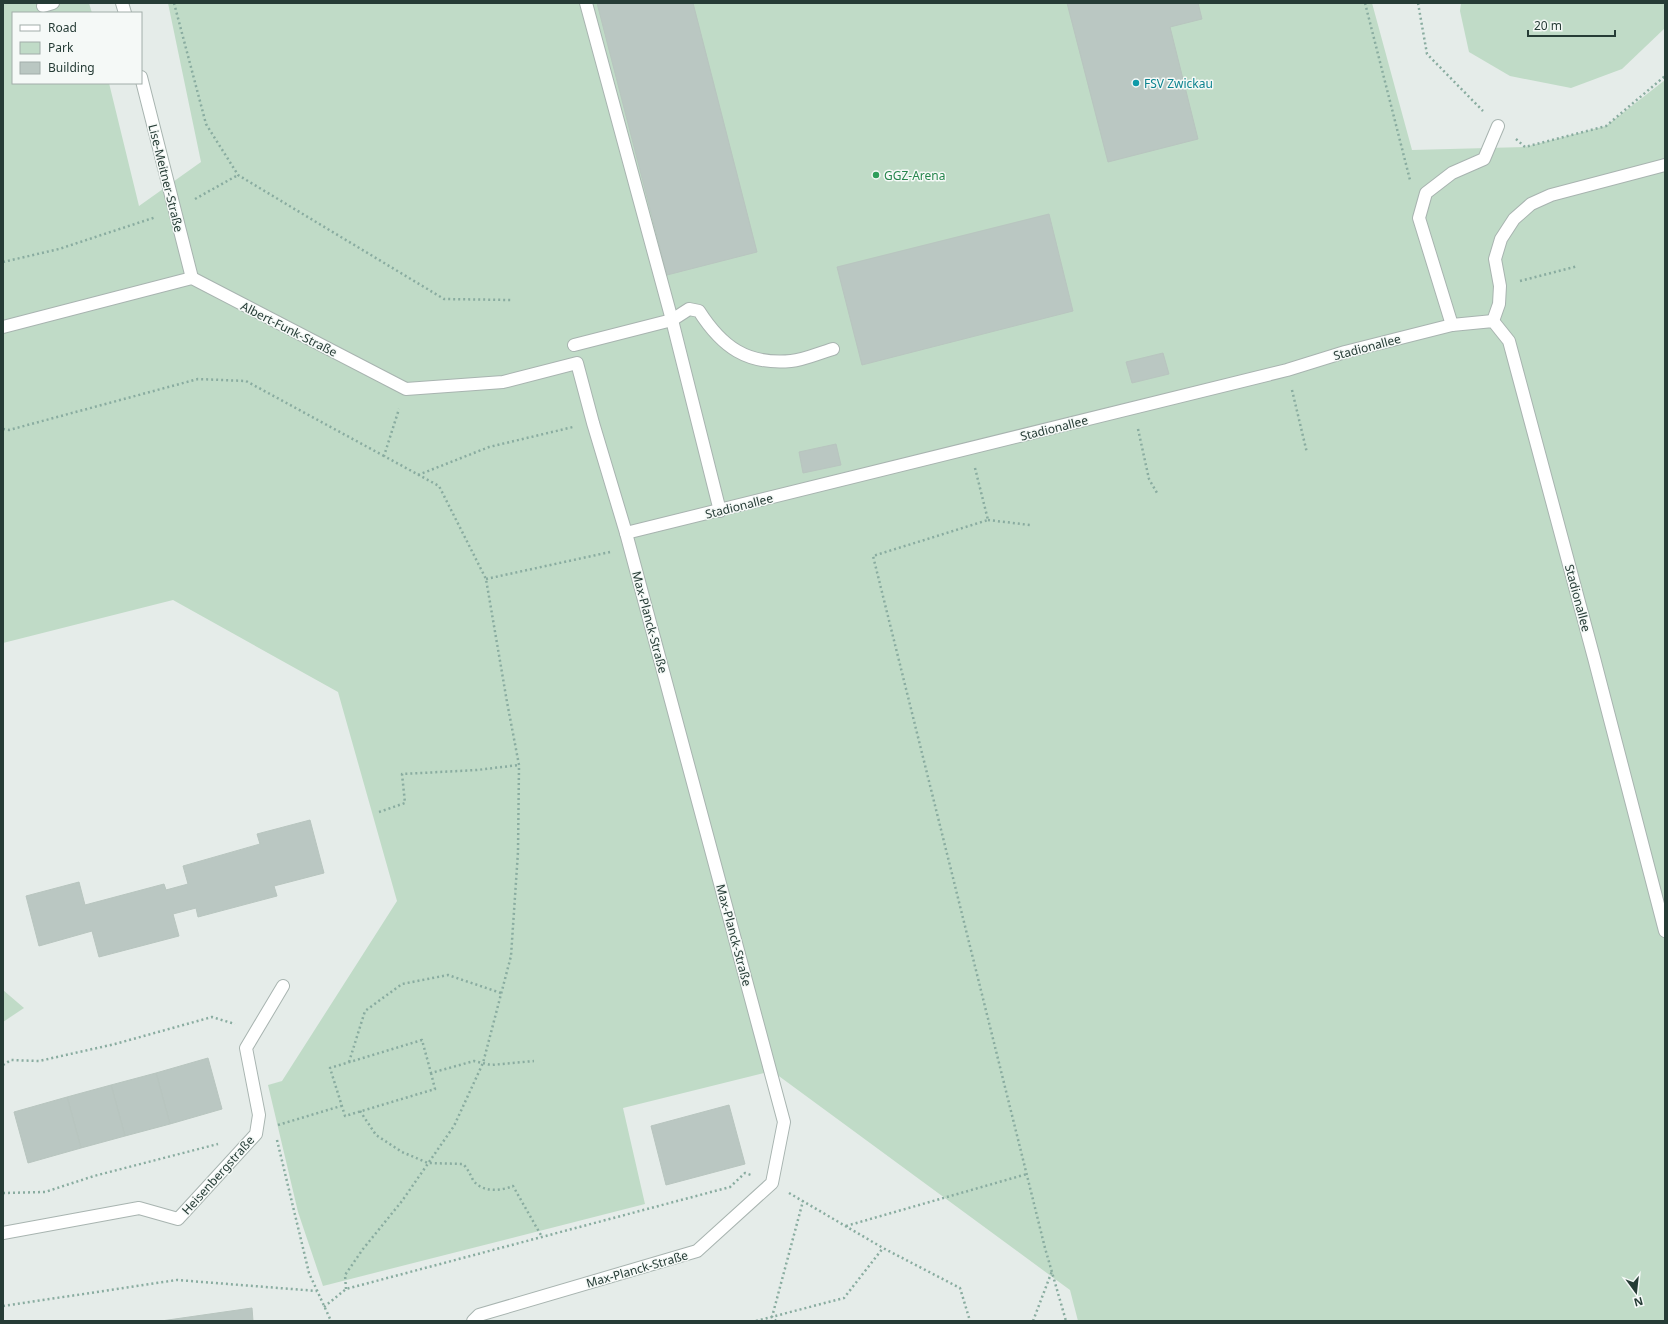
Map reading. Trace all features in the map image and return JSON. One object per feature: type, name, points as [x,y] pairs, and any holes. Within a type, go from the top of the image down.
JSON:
[{"type":"street","points":[[586,3],[672,320],[720,511]]},
{"type":"street","name":"Lise-Meitner-Straße","points":[[142,81],[192,278]]},
{"type":"street","points":[[1452,325],[1419,218],[1426,193],[1452,172],[1484,159],[1498,126]]},
{"type":"street","points":[[1493,321],[1499,304],[1500,286],[1495,259],[1502,240],[1514,219],[1532,204],[1551,195],[1665,165]]},
{"type":"street","points":[[3,327],[192,278]]},
{"type":"street","name":"Albert-Funk-Straße","points":[[192,278],[406,389]]},
{"type":"street","points":[[574,345],[672,320],[689,309],[699,311],[708,325],[728,346],[745,356],[766,361],[792,361],[833,349]]},
{"type":"street","name":"Stadionallee","points":[[626,533],[1134,409],[1287,370],[1345,352],[1452,325],[1493,321],[1509,341],[1665,931]]},
{"type":"street","name":"Max-Planck-Straße","points":[[406,389],[503,382],[577,363],[593,423],[626,533],[784,1122],[772,1183],[697,1251],[479,1315],[473,1321]]},
{"type":"street","name":"Heisenbergstraße","points":[[3,1233],[139,1208],[178,1219],[256,1134],[259,1116],[246,1048],[284,986]]},
{"type":"path","points":[[174,3],[206,124],[238,175],[444,300],[512,300]]},
{"type":"path","points":[[1365,3],[1411,181]]},
{"type":"path","points":[[1418,3],[1427,54],[1498,126],[1525,147],[1606,126],[1665,76]]},
{"type":"path","points":[[3,262],[59,249],[175,211],[238,175]]},
{"type":"path","points":[[1500,286],[1578,266]]},
{"type":"path","points":[[1287,370],[1307,453]]},
{"type":"path","points":[[3,430],[9,430],[198,379],[246,381],[439,486],[486,578],[519,764],[518,852],[511,956],[483,1062],[454,1126],[402,1201],[363,1249],[345,1275],[346,1289]]},
{"type":"path","points":[[384,456],[406,389]]},
{"type":"path","points":[[1134,409],[1149,479],[1157,494]]},
{"type":"path","points":[[418,475],[489,447],[544,435],[566,428]]},
{"type":"path","points":[[970,448],[988,520]]},
{"type":"path","points":[[1030,525],[988,520],[873,556],[1027,1174],[1066,1321]]},
{"type":"path","points":[[486,578],[593,556]]},
{"type":"path","points":[[379,812],[404,803],[402,774],[477,770],[519,764]]},
{"type":"path","points":[[349,1062],[365,1011],[402,984],[448,975],[501,992]]},
{"type":"path","points":[[3,1065],[12,1060],[39,1061],[115,1044],[212,1017],[256,1031]]},
{"type":"path","points":[[422,1040],[435,1089],[345,1116],[330,1068],[349,1062],[422,1040]]},
{"type":"path","points":[[431,1073],[474,1061],[491,1065],[534,1061]]},
{"type":"path","points":[[274,1126],[341,1106]]},
{"type":"path","points":[[360,1111],[376,1135],[402,1152],[428,1163],[463,1164],[470,1171],[474,1181],[485,1188],[500,1191],[513,1186],[542,1237]]},
{"type":"path","points":[[259,1116],[274,1126],[309,1273],[331,1321]]},
{"type":"path","points":[[3,1193],[45,1192],[94,1176],[256,1134]]},
{"type":"path","points":[[324,1307],[346,1289],[730,1187],[745,1173],[772,1183],[883,1248],[960,1288],[970,1321]]},
{"type":"path","points":[[845,1226],[1027,1174]]},
{"type":"path","points":[[772,1317],[803,1201]]},
{"type":"path","points":[[756,1321],[844,1298],[883,1248]]},
{"type":"path","points":[[1033,1321],[1052,1271]]},
{"type":"path","points":[[3,1306],[177,1280],[317,1291]]},
{"type":"path","points":[[772,1317],[776,1321]]},
{"type":"green space","points":[[3,3],[89,3],[92,12],[12,12],[12,84],[109,84],[139,206],[201,162],[168,3],[1372,3],[1412,150],[1525,147],[1606,126],[1665,80],[1665,1321],[1078,1321],[1070,1290],[772,1071],[623,1108],[645,1204],[323,1286],[298,1212],[268,1085],[282,1081],[397,901],[338,692],[173,600],[3,643]]},
{"type":"green space","points":[[1461,3],[1665,3],[1665,28],[1622,69],[1571,88],[1510,76],[1469,52],[1460,11]]},
{"type":"green space","points":[[3,990],[24,1008],[3,1022]]},
{"type":"building","points":[[597,3],[693,3],[757,252],[667,275]]},
{"type":"building","name":"FSV Zwickau","points":[[1067,3],[1198,3],[1202,19],[1170,27],[1198,139],[1108,162]]},
{"type":"building","points":[[1049,214],[1073,311],[862,365],[837,267]]},
{"type":"building","points":[[1163,353],[1169,374],[1132,383],[1126,362]]},
{"type":"building","points":[[836,444],[841,465],[803,473],[799,452]]},
{"type":"building","points":[[310,820],[324,873],[274,886],[277,896],[198,917],[196,908],[173,914],[179,936],[99,957],[92,931],[39,946],[26,896],[79,882],[85,905],[164,884],[166,890],[188,884],[183,866],[260,844],[257,834]]},
{"type":"building","points":[[208,1058],[222,1109],[170,1124],[156,1073]]},
{"type":"building","points":[[156,1073],[170,1124],[125,1136],[111,1085]]},
{"type":"building","points":[[111,1085],[125,1136],[81,1148],[67,1097]]},
{"type":"building","points":[[67,1097],[81,1148],[28,1163],[14,1112]]},
{"type":"building","points":[[729,1105],[745,1164],[666,1185],[651,1126]]},
{"type":"building","points":[[252,1308],[253,1321],[161,1321]]},
{"type":"place","name":"FSV Zwickau","points":[[1136,83]]},
{"type":"place","name":"GGZ-Arena","points":[[876,175]]}]
